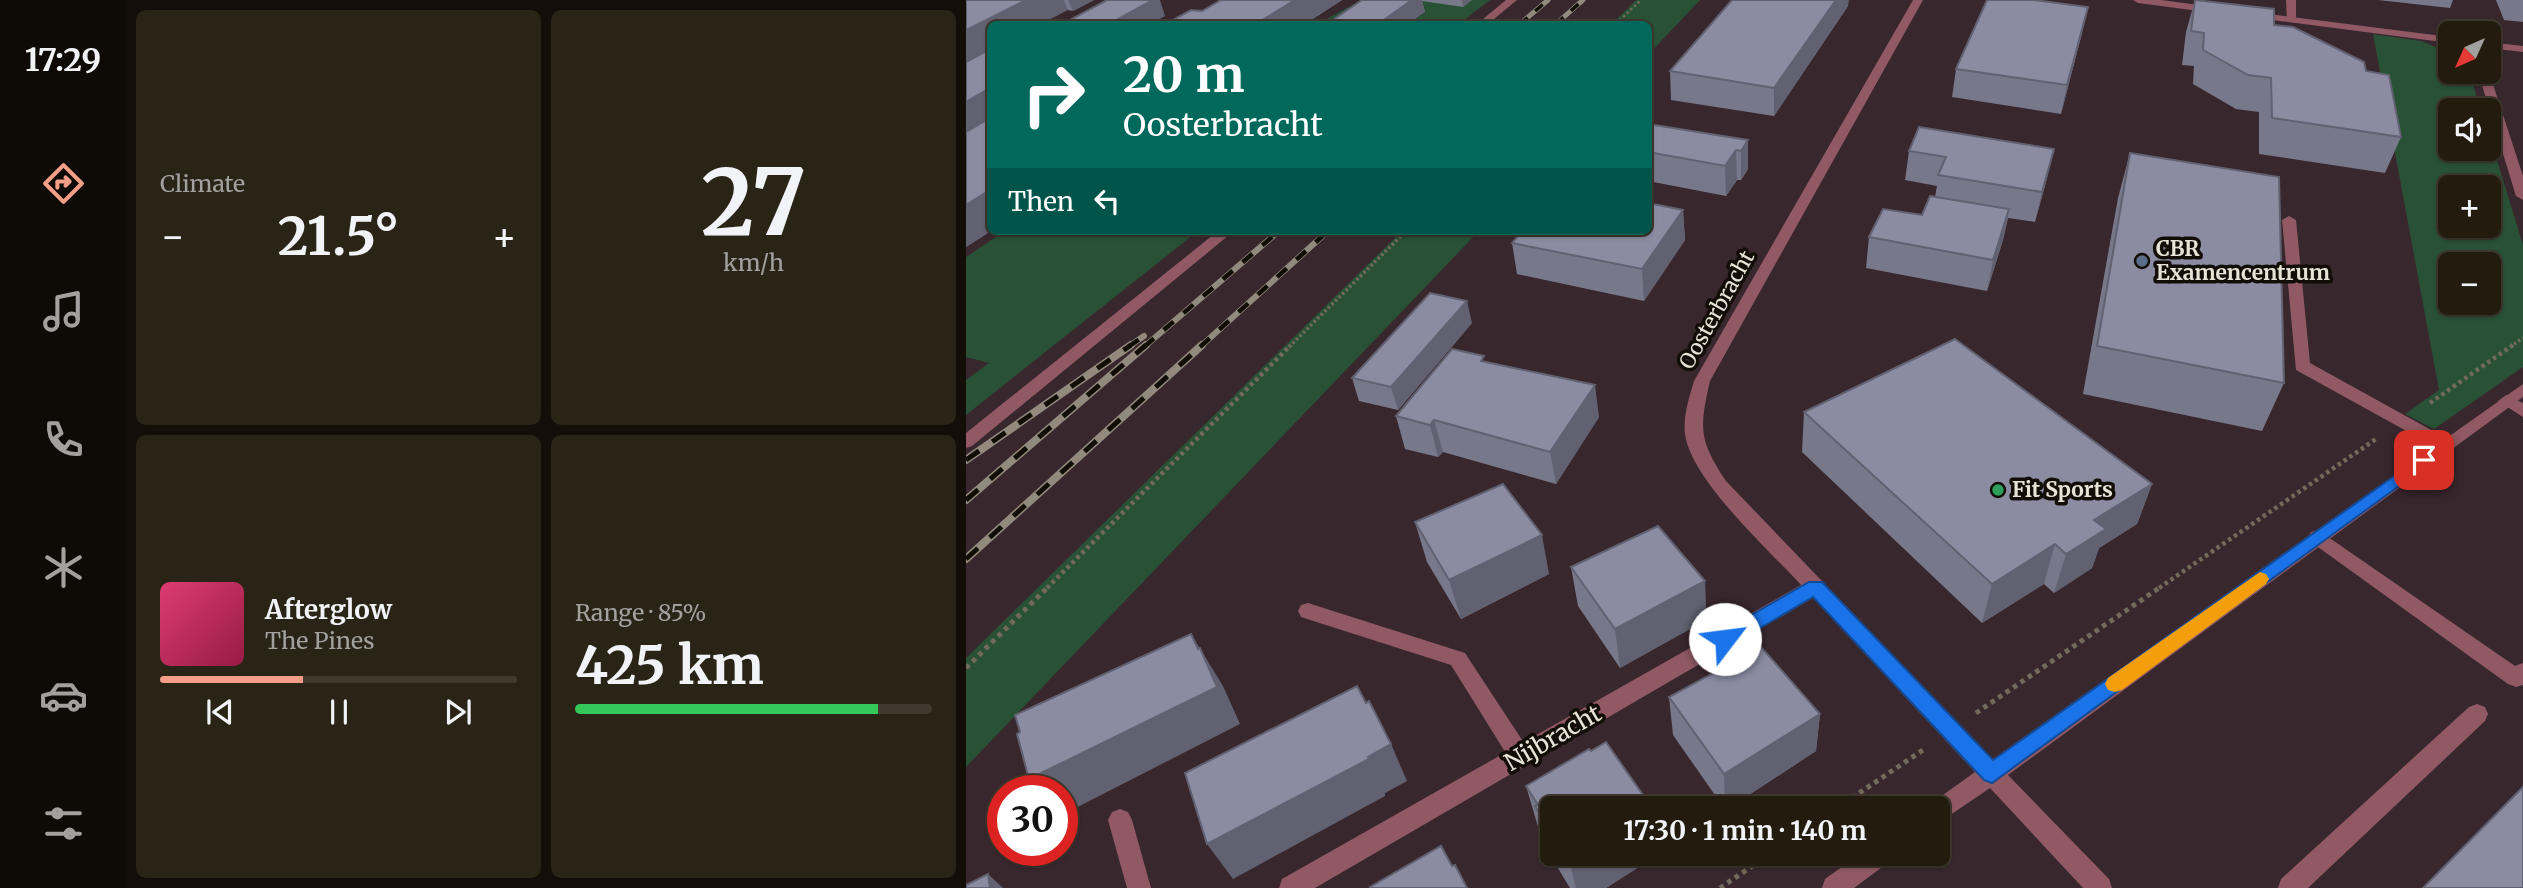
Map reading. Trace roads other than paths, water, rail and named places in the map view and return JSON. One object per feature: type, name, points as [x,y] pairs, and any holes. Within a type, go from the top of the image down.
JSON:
[{"type":"street","points":[[1486,21],[1512,0]]},
{"type":"street","name":"Oosterbracht","points":[[1918,0],[1702,381],[1692,420],[1696,449],[1720,486],[2100,888]]},
{"type":"street","points":[[2138,0],[2228,12]]},
{"type":"street","points":[[2291,0],[2292,20]]},
{"type":"street","points":[[2240,13],[2438,38]]},
{"type":"street","points":[[2501,46],[2523,49]]},
{"type":"street","points":[[2487,84],[2523,196]]},
{"type":"street","points":[[2288,220],[2302,366],[2445,445]]},
{"type":"street","points":[[966,442],[1222,235]]},
{"type":"street","points":[[1950,804],[2445,445],[2514,406],[2523,388]]},
{"type":"street","points":[[2318,537],[2516,678],[2523,672]]},
{"type":"street","name":"Nijbracht","points":[[1291,888],[1815,587]]},
{"type":"street","points":[[1308,611],[1458,659],[1520,757]]},
{"type":"street","points":[[2290,888],[2477,714]]},
{"type":"street","points":[[1120,820],[1139,888]]},
{"type":"street","points":[[1834,888],[1864,866]]},
{"type":"railway","points":[[1524,21],[1548,0]]},
{"type":"railway","points":[[1559,21],[1583,0]]},
{"type":"railway","points":[[1144,347],[1274,235]]},
{"type":"railway","points":[[1200,347],[1324,235]]},
{"type":"railway","points":[[1128,347],[1144,336]]},
{"type":"railway","points":[[966,460],[1131,345]]},
{"type":"railway","points":[[966,500],[1146,345]]},
{"type":"railway","points":[[966,559],[1202,345]]},
{"type":"place","name":"CBR Examencentrum","points":[[2142,261]]},
{"type":"place","name":"Fit Sports","points":[[1998,490]]}]
